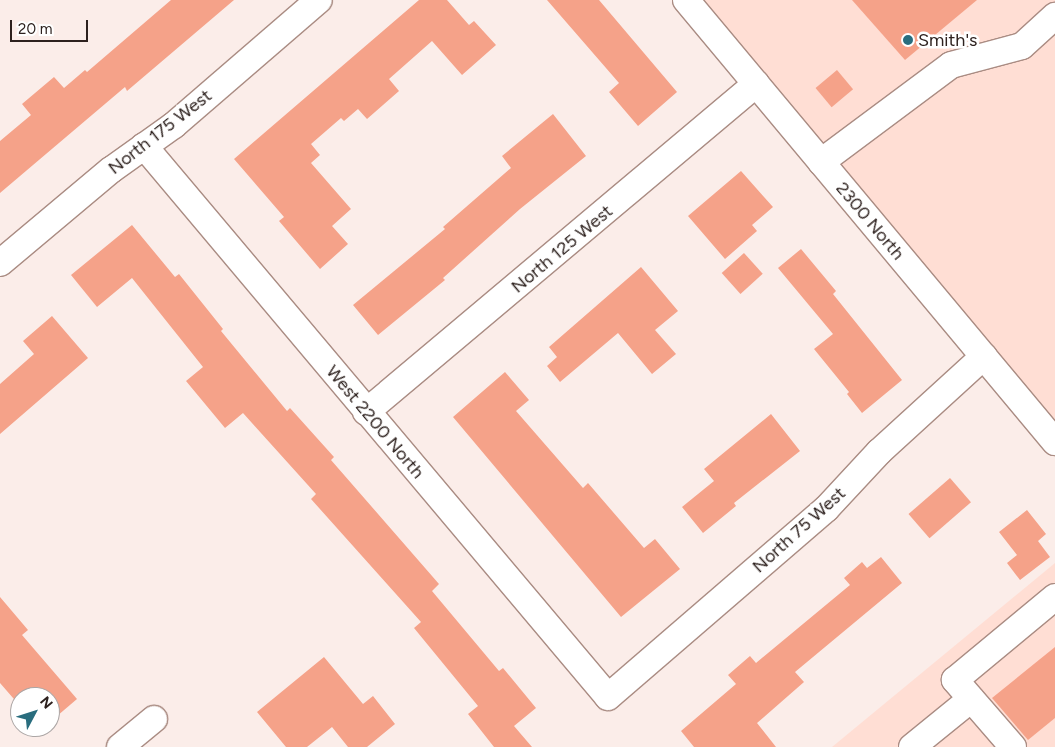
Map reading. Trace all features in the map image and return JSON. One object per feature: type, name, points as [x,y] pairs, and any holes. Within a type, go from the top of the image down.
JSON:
[{"type":"street","name":"North 175 West","points":[[0,263],[111,170],[174,125],[319,0]]},
{"type":"street","name":"2300 North","points":[[686,0],[1055,442]]},
{"type":"street","points":[[820,162],[951,65],[1022,46],[1055,16]]},
{"type":"street","name":"North 125 West","points":[[366,412],[756,84]]},
{"type":"street","name":"West 2200 North","points":[[144,146],[366,412],[608,697]]},
{"type":"street","name":"North 75 West","points":[[608,697],[826,509],[879,452],[984,356]]},
{"type":"street","points":[[1013,747],[955,680],[1055,597]]},
{"type":"street","points":[[912,747],[972,699]]},
{"type":"street","points":[[120,747],[154,719]]},
{"type":"shaded area","points":[[698,0],[1055,0],[1055,430]]},
{"type":"shaded area","points":[[1055,563],[1055,747],[832,747]]},
{"type":"building","points":[[171,0],[234,0],[127,91],[125,87],[0,193],[0,141],[31,115],[22,104],[54,77],[64,88],[85,70],[87,72]]},
{"type":"building","points":[[419,0],[447,0],[469,25],[474,21],[496,45],[462,75],[432,41],[389,79],[399,91],[367,119],[358,109],[344,121],[341,118],[311,144],[320,155],[311,163],[351,209],[332,226],[348,244],[320,269],[279,221],[284,217],[234,159]]},
{"type":"building","points":[[547,0],[599,0],[677,92],[638,126],[609,92],[619,83]]},
{"type":"building","name":"Smith's","points":[[852,0],[977,0],[905,60]]},
{"type":"building","points":[[837,70],[853,89],[832,107],[816,88]]},
{"type":"building","points":[[553,114],[586,156],[520,209],[443,278],[445,280],[378,335],[353,305],[445,229],[443,227],[511,168],[502,156]]},
{"type":"building","points":[[741,171],[773,207],[752,225],[757,231],[725,259],[688,216]]},
{"type":"building","points":[[132,225],[175,277],[179,274],[223,329],[221,331],[287,411],[290,408],[334,457],[331,460],[439,584],[432,591],[499,671],[503,668],[536,708],[514,726],[532,747],[494,747],[468,714],[478,706],[414,628],[421,622],[311,499],[316,494],[243,413],[225,428],[186,381],[203,367],[132,278],[97,307],[71,275]]},
{"type":"building","points":[[801,249],[836,291],[833,294],[902,380],[862,413],[847,394],[849,392],[814,349],[833,334],[778,268]]},
{"type":"building","points":[[744,253],[763,274],[740,294],[722,273]]},
{"type":"building","points":[[641,267],[678,311],[655,330],[676,354],[652,374],[618,333],[560,382],[547,366],[557,357],[549,347]]},
{"type":"building","points":[[52,316],[88,358],[0,434],[0,384],[34,354],[23,341]]},
{"type":"building","points":[[505,372],[529,400],[516,411],[583,488],[588,483],[644,548],[655,539],[680,569],[621,617],[453,417]]},
{"type":"building","points":[[771,414],[800,451],[734,503],[736,506],[703,533],[682,507],[714,481],[704,469]]},
{"type":"building","points":[[950,478],[971,502],[929,538],[908,514]]},
{"type":"building","points":[[1027,510],[1046,534],[1038,541],[1050,557],[1020,580],[1007,563],[1017,555],[999,532]]},
{"type":"building","points":[[881,557],[902,583],[795,672],[804,682],[757,723],[776,747],[694,747],[681,731],[736,684],[728,675],[750,656],[756,663],[850,585],[844,578],[862,562],[867,568]]},
{"type":"building","points":[[0,597],[28,630],[22,635],[77,699],[60,713],[60,687],[10,687],[10,694],[0,683]]},
{"type":"building","points":[[1055,647],[1055,718],[1028,740],[992,698]]},
{"type":"building","points":[[324,657],[363,704],[373,696],[395,724],[367,747],[348,747],[332,727],[307,747],[286,747],[257,712]]},
{"type":"place","name":"Smith's","points":[[908,40]]}]
